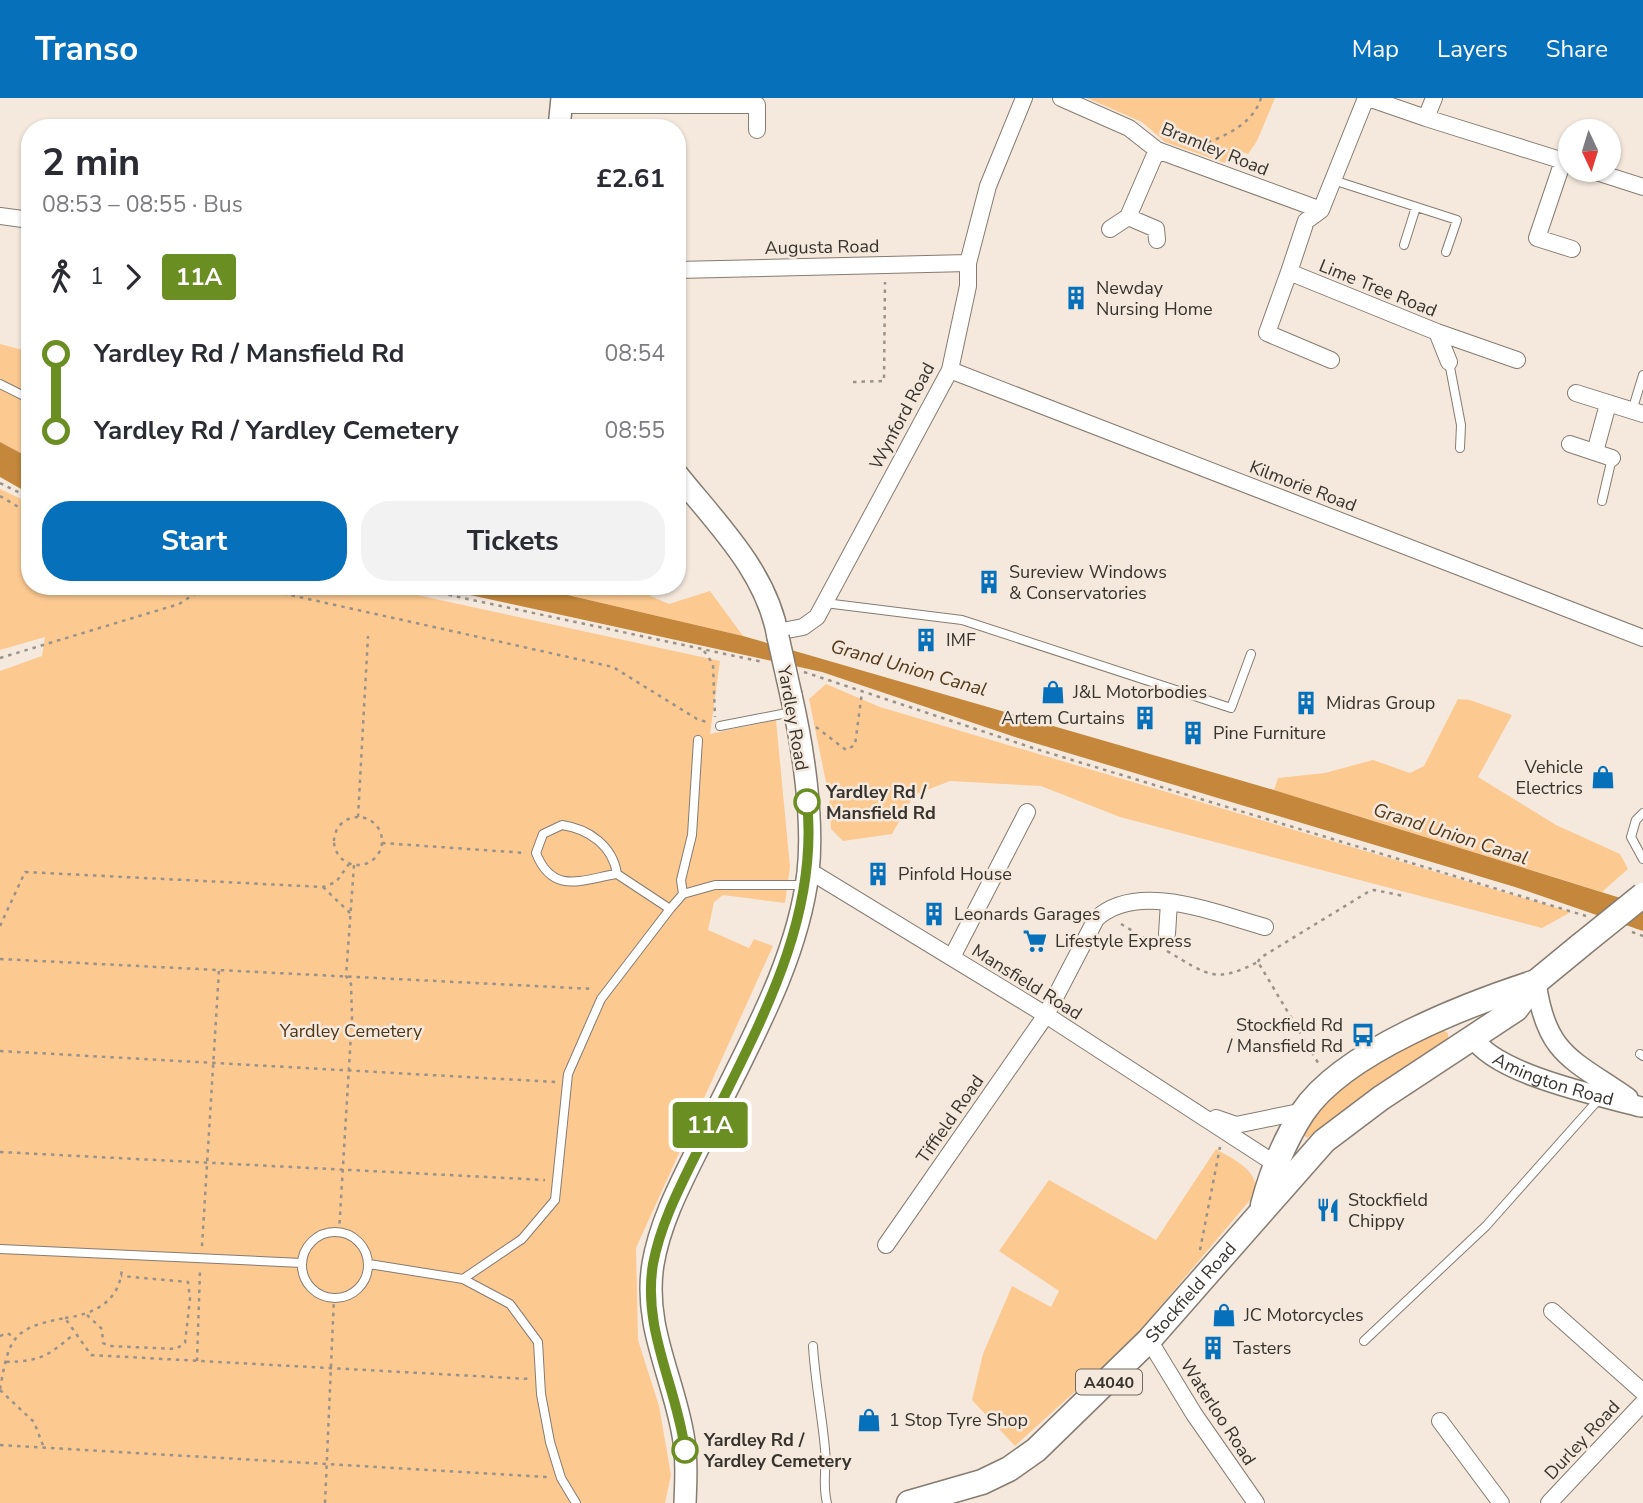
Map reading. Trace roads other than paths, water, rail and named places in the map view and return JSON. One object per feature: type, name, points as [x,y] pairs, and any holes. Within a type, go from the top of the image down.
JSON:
[{"type":"main road","name":"Yardley Road","points":[[685,1503],[686,1456],[683,1432],[655,1338],[651,1305],[653,1265],[664,1220],[771,996],[794,934],[807,878],[807,806],[794,709],[770,605],[750,566],[686,485]]},
{"type":"main road","name":"Stockfield Road","points":[[915,1502],[982,1482],[1009,1469],[1080,1410],[1149,1340],[1324,1141],[1381,1098],[1516,1009],[1536,982],[1643,895]]},
{"type":"main road","name":"A4040","points":[[1455,1012],[1536,982]]},
{"type":"main road","name":"Stockfield Road","points":[[1262,1209],[1275,1163],[1304,1111],[1331,1084],[1378,1050],[1455,1012]]},
{"type":"main road","points":[[1455,1012],[1473,1037]]},
{"type":"main road","points":[[1275,1163],[1324,1141]]},
{"type":"street","name":"Wynford Road","points":[[777,634],[803,627],[817,617],[950,370],[968,286],[968,262],[988,186],[1024,98]]},
{"type":"street","name":"Bramley Road","points":[[1061,98],[1129,128],[1157,150],[1321,210]]},
{"type":"street","points":[[1367,98],[1558,159]]},
{"type":"street","name":"Lime Tree Road","points":[[1367,98],[1321,210],[1306,221],[1289,272],[1437,332],[1517,360]]},
{"type":"street","points":[[1426,118],[1434,98]]},
{"type":"street","points":[[561,102],[757,106],[757,130]]},
{"type":"street","points":[[1110,229],[1128,217],[1157,150]]},
{"type":"street","points":[[1621,180],[1643,187]]},
{"type":"street","points":[[1558,182],[1537,238],[1572,249]]},
{"type":"street","points":[[0,216],[21,219]]},
{"type":"street","points":[[1128,217],[1156,229],[1157,240]]},
{"type":"street","name":"Augusta Road","points":[[686,270],[968,262]]},
{"type":"street","points":[[1289,272],[1267,333],[1331,360]]},
{"type":"street","points":[[1437,332],[1449,362]]},
{"type":"street","name":"Kilmorie Road","points":[[950,370],[1643,638]]},
{"type":"street","points":[[1576,393],[1637,413]]},
{"type":"street","points":[[1595,452],[1608,404]]},
{"type":"street","points":[[1570,444],[1612,458]]},
{"type":"street","points":[[952,957],[1027,812]]},
{"type":"street","name":"Mansfield Road","points":[[807,878],[952,957],[1275,1163]]},
{"type":"street","name":"Tiffield Road","points":[[886,1245],[1046,1015],[1096,919],[1107,908],[1146,900],[1168,902]]},
{"type":"street","points":[[1167,934],[1168,902],[1265,927]]},
{"type":"street","name":"Amington Road","points":[[1536,982],[1541,1014],[1557,1048],[1642,1108]]},
{"type":"street","name":"Amington Road","points":[[1473,1037],[1481,1051],[1527,1073],[1642,1108]]},
{"type":"street","name":"Mansfield Road","points":[[1188,1108],[1236,1125],[1304,1111]]},
{"type":"street","points":[[1552,1311],[1643,1392]]},
{"type":"street","name":"Waterloo Road","points":[[1149,1340],[1194,1414],[1256,1503]]},
{"type":"street","name":"Durley Road","points":[[1549,1503],[1643,1403]]},
{"type":"street","points":[[1440,1421],[1502,1503]]},
{"type":"lane","points":[[1333,180],[1457,220],[1446,252]]},
{"type":"lane","points":[[1404,245],[1416,207]]},
{"type":"lane","points":[[1449,362],[1461,425],[1460,448]]},
{"type":"lane","points":[[1637,413],[1643,375]]},
{"type":"lane","points":[[0,384],[21,394]]},
{"type":"lane","points":[[1602,501],[1612,458]]},
{"type":"lane","points":[[825,603],[962,620],[1231,708],[1251,654]]},
{"type":"lane","points":[[720,726],[794,709]]},
{"type":"lane","points":[[683,894],[681,880],[692,835],[698,740]]},
{"type":"lane","points":[[1643,813],[1636,820],[1631,837],[1643,859]]},
{"type":"lane","points":[[617,874],[576,883],[561,879],[542,868],[536,853],[543,834],[562,825],[575,827],[603,844],[617,874],[670,909]]},
{"type":"lane","points":[[463,1279],[522,1239],[555,1200],[568,1074],[607,990],[670,909],[683,894],[715,885],[807,878]]},
{"type":"lane","points":[[1364,1340],[1486,1226],[1601,1096]]},
{"type":"lane","points":[[339,1232],[354,1237],[362,1244],[369,1264],[367,1275],[354,1292],[334,1298],[309,1286],[302,1263],[306,1247],[314,1239],[323,1233],[339,1232]]},
{"type":"lane","points":[[0,1249],[302,1263]]},
{"type":"lane","points":[[369,1264],[463,1279],[510,1304],[538,1342],[540,1379],[550,1442],[561,1478],[576,1503]]},
{"type":"lane","points":[[813,1346],[817,1404],[825,1450],[823,1483],[827,1503]]},
{"type":"place","name":"Newday Nursing Home","points":[[1076,298]]},
{"type":"place","name":"Sureview Windows & Conservatories","points":[[989,582]]},
{"type":"place","name":"IMF","points":[[926,640]]},
{"type":"place","name":"J&L Motorbodies","points":[[1053,692]]},
{"type":"place","name":"Midras Group","points":[[1306,703]]},
{"type":"place","name":"Artem Curtains","points":[[1145,718]]},
{"type":"place","name":"Pine Furniture","points":[[1193,733]]},
{"type":"place","name":"Vehicle Electrics","points":[[1603,777]]},
{"type":"place","name":"Yardley Rd / Mansfield Rd","points":[[807,802]]},
{"type":"place","name":"Pinfold House","points":[[878,874]]},
{"type":"place","name":"Leonards Garages","points":[[934,914]]},
{"type":"place","name":"Lifestyle Express","points":[[1035,941]]},
{"type":"place","name":"Stockfield Rd / Mansfield Rd","points":[[1363,1035]]},
{"type":"place","name":"Stockfield Chippy","points":[[1328,1210]]},
{"type":"place","name":"JC Motorcycles","points":[[1224,1315]]},
{"type":"place","name":"Tasters","points":[[1213,1348]]},
{"type":"place","name":"1 Stop Tyre Shop","points":[[869,1420]]},
{"type":"place","name":"Yardley Rd / Yardley Cemetery","points":[[685,1450]]},
{"type":"water label","name":"Grand Union Canal","points":[[909,667]]},
{"type":"water label","name":"Grand Union Canal","points":[[1451,833]]},
{"type":"park label","name":"Yardley Cemetery","points":[[351,1031]]}]
